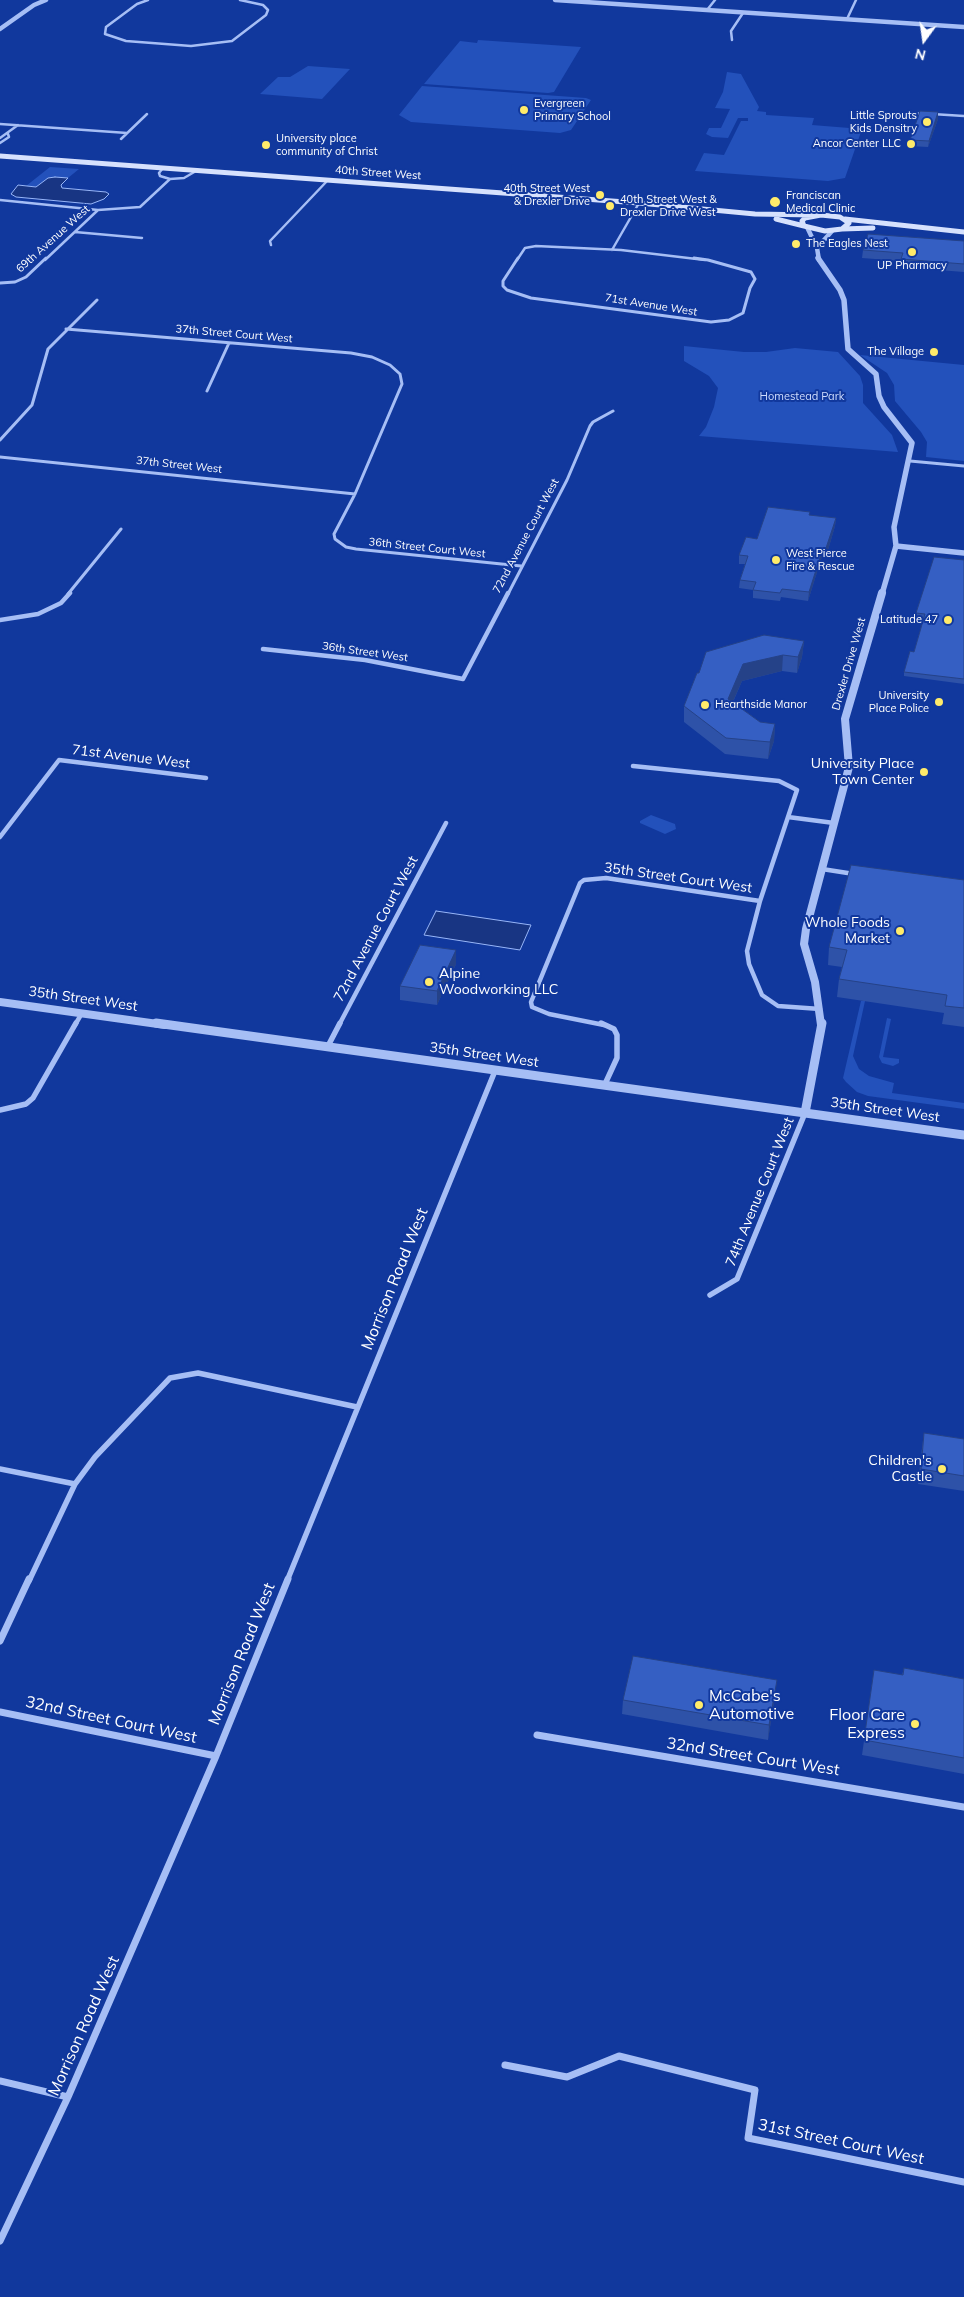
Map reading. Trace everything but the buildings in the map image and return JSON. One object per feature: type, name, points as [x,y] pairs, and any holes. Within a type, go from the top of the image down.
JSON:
[{"type":"main road","name":"40th Street West","points":[[0,156],[639,203],[755,214],[827,215],[844,219]]},
{"type":"main road","name":"40th Street West","points":[[755,214],[832,231]]},
{"type":"main road","points":[[806,226],[802,221],[814,215]]},
{"type":"main road","points":[[844,219],[964,232]]},
{"type":"main road","points":[[842,229],[848,225],[848,221],[844,219]]},
{"type":"main road","points":[[832,231],[904,227]]},
{"type":"street","points":[[34,5],[32,3],[36,0]]},
{"type":"street","points":[[0,29],[34,5],[46,0]]},
{"type":"street","points":[[148,0],[137,4],[106,26],[104,32],[116,39],[159,44],[202,46],[237,39],[266,15],[268,10],[263,5],[240,0]]},
{"type":"street","points":[[555,0],[964,27]]},
{"type":"street","points":[[708,10],[714,0]]},
{"type":"street","points":[[847,19],[856,0]]},
{"type":"street","points":[[732,40],[731,31],[743,12]]},
{"type":"street","points":[[910,112],[964,116]]},
{"type":"street","points":[[121,139],[147,114]]},
{"type":"street","points":[[0,124],[127,133]]},
{"type":"street","points":[[0,138],[18,125]]},
{"type":"street","points":[[0,143],[9,137],[8,134]]},
{"type":"street","points":[[163,168],[159,173],[160,176],[170,179],[188,177],[196,171]]},
{"type":"street","points":[[98,210],[128,210],[140,207],[170,179]]},
{"type":"street","points":[[271,245],[270,242],[328,180]]},
{"type":"street","name":"69th Avenue West","points":[[0,200],[98,210],[26,277],[15,282],[0,283]]},
{"type":"street","points":[[612,250],[639,203]]},
{"type":"street","name":"Drexler Drive West","points":[[805,1113],[820,1041],[822,1022],[821,1009],[804,944],[806,929],[849,767],[845,719],[896,546],[894,527],[910,461],[912,443],[884,407],[879,396],[876,374],[848,349],[844,300],[836,285],[822,268],[817,256],[817,248],[806,226]]},
{"type":"street","points":[[817,248],[832,231]]},
{"type":"street","points":[[75,232],[142,238]]},
{"type":"street","name":"71st Avenue West","points":[[528,246],[612,250],[708,260],[744,268],[751,272],[755,278],[743,313],[729,320],[711,322],[531,298],[513,293],[503,286],[503,281],[528,246]]},
{"type":"street","points":[[0,440],[32,405],[48,349],[97,300]]},
{"type":"street","name":"37th Street Court West","points":[[66,329],[362,355],[382,361],[397,370],[402,379],[402,384],[355,494]]},
{"type":"street","points":[[207,391],[229,343]]},
{"type":"street","name":"72nd Avenue Court West","points":[[463,679],[567,480],[590,426],[593,422],[613,411]]},
{"type":"street","name":"37th Street West","points":[[0,458],[355,494]]},
{"type":"street","points":[[910,461],[964,466]]},
{"type":"street","name":"36th Street Court West","points":[[355,494],[334,534],[335,540],[346,547],[521,566]]},
{"type":"street","points":[[0,620],[38,614],[61,603],[121,529]]},
{"type":"street","points":[[896,546],[964,553]]},
{"type":"street","name":"36th Street West","points":[[263,649],[365,660],[463,679]]},
{"type":"street","name":"71st Avenue West","points":[[0,837],[59,760],[206,778]]},
{"type":"street","points":[[633,766],[788,783],[797,790],[760,901],[747,952],[762,995],[778,1006],[821,1009]]},
{"type":"street","points":[[788,817],[834,823]]},
{"type":"street","name":"72nd Avenue Court West","points":[[328,1046],[446,823]]},
{"type":"street","points":[[822,869],[858,874]]},
{"type":"street","name":"35th Street Court West","points":[[605,1084],[616,1058],[617,1035],[614,1029],[598,1022],[544,1012],[532,1007],[531,1002],[577,889],[584,880],[593,878],[632,882],[760,901]]},
{"type":"street","name":"35th Street West","points":[[0,1002],[964,1134]]},
{"type":"street","points":[[0,1110],[26,1104],[33,1098],[82,1013]]},
{"type":"street","name":"Morrison Road West","points":[[0,2241],[68,2098],[216,1756],[495,1071]]},
{"type":"street","name":"74th Avenue Court West","points":[[710,1295],[737,1279],[805,1113]]},
{"type":"street","points":[[0,1641],[75,1484],[95,1457],[158,1388],[170,1378],[198,1372],[357,1407]]},
{"type":"street","points":[[0,1469],[75,1484]]},
{"type":"street","name":"32nd Street Court West","points":[[0,1712],[216,1756]]},
{"type":"street","name":"32nd Street Court West","points":[[538,1735],[964,1807]]},
{"type":"street","name":"31st Street Court West","points":[[505,2065],[567,2077],[619,2056],[755,2090],[748,2138],[964,2182]]},
{"type":"street","points":[[0,2081],[68,2098]]},
{"type":"green space","points":[[478,40],[581,47],[554,92],[424,84],[460,41],[477,43]]},
{"type":"green space","points":[[308,66],[350,69],[322,99],[260,94],[278,77],[290,77]]},
{"type":"green space","points":[[727,72],[741,74],[759,107],[757,111],[766,112],[766,115],[814,118],[812,125],[862,129],[845,178],[828,181],[695,171],[704,153],[724,155],[741,121],[748,121],[748,118],[738,118],[728,138],[712,137],[706,134],[709,128],[721,128],[730,109],[715,108],[723,92]]},
{"type":"green space","points":[[422,86],[586,98],[591,100],[571,130],[560,133],[411,122],[399,115]]},
{"type":"green space","points":[[50,167],[79,169],[68,178],[48,178],[36,187],[26,186]]},
{"type":"green space","name":"Homestead Park","points":[[684,346],[744,352],[766,352],[795,348],[838,352],[860,376],[863,385],[863,403],[892,435],[898,452],[699,436],[706,427],[714,407],[718,388],[709,376],[684,361]]},
{"type":"green space","name":"Homestead Park","points":[[860,355],[964,365],[964,461],[926,457],[927,442],[895,401],[894,385],[887,373]]},
{"type":"green space","points":[[651,815],[675,824],[676,829],[665,834],[640,823],[640,821]]},
{"type":"green space","points":[[861,1001],[865,1001],[853,1056],[859,1069],[869,1076],[894,1083],[892,1093],[964,1103],[964,1109],[868,1096],[857,1092],[846,1082],[843,1078]]},
{"type":"green space","points":[[887,1018],[891,1019],[883,1057],[899,1059],[899,1063],[893,1066],[882,1063],[879,1057]]},
{"type":"shaded area","points":[[48,178],[68,178],[61,185],[62,188],[106,192],[109,194],[104,199],[91,204],[16,197],[11,194],[18,185],[36,187]]},
{"type":"shaded area","points":[[436,911],[531,925],[520,950],[424,935]]},
{"type":"place","name":"Evergreen Primary School","points":[[524,110]]},
{"type":"place","name":"Little Sprouts Kids Densitry","points":[[927,122]]},
{"type":"place","name":"Ancor Center LLC","points":[[911,144]]},
{"type":"place","name":"University place community of Christ","points":[[266,145]]},
{"type":"place","name":"40th Street West & Drexler Drive","points":[[600,195]]},
{"type":"place","name":"Franciscan Medical Clinic","points":[[775,202]]},
{"type":"place","name":"40th Street West & Drexler Drive West","points":[[610,206]]},
{"type":"place","name":"The Eagles Nest","points":[[796,244]]},
{"type":"place","name":"UP Pharmacy","points":[[912,252]]},
{"type":"place","name":"The Village","points":[[934,352]]},
{"type":"place","name":"West Pierce Fire & Rescue","points":[[776,560]]},
{"type":"place","name":"Latitude 47","points":[[948,620]]},
{"type":"place","name":"University Place Police","points":[[939,702]]},
{"type":"place","name":"Hearthside Manor","points":[[705,705]]},
{"type":"place","name":"University Place Town Center","points":[[924,772]]},
{"type":"place","name":"Whole Foods Market","points":[[900,931]]},
{"type":"place","name":"Alpine Woodworking LLC","points":[[429,982]]},
{"type":"place","name":"Children's Castle","points":[[942,1469]]},
{"type":"place","name":"McCabe's Automotive","points":[[699,1705]]},
{"type":"place","name":"Floor Care Express","points":[[915,1724]]}]
